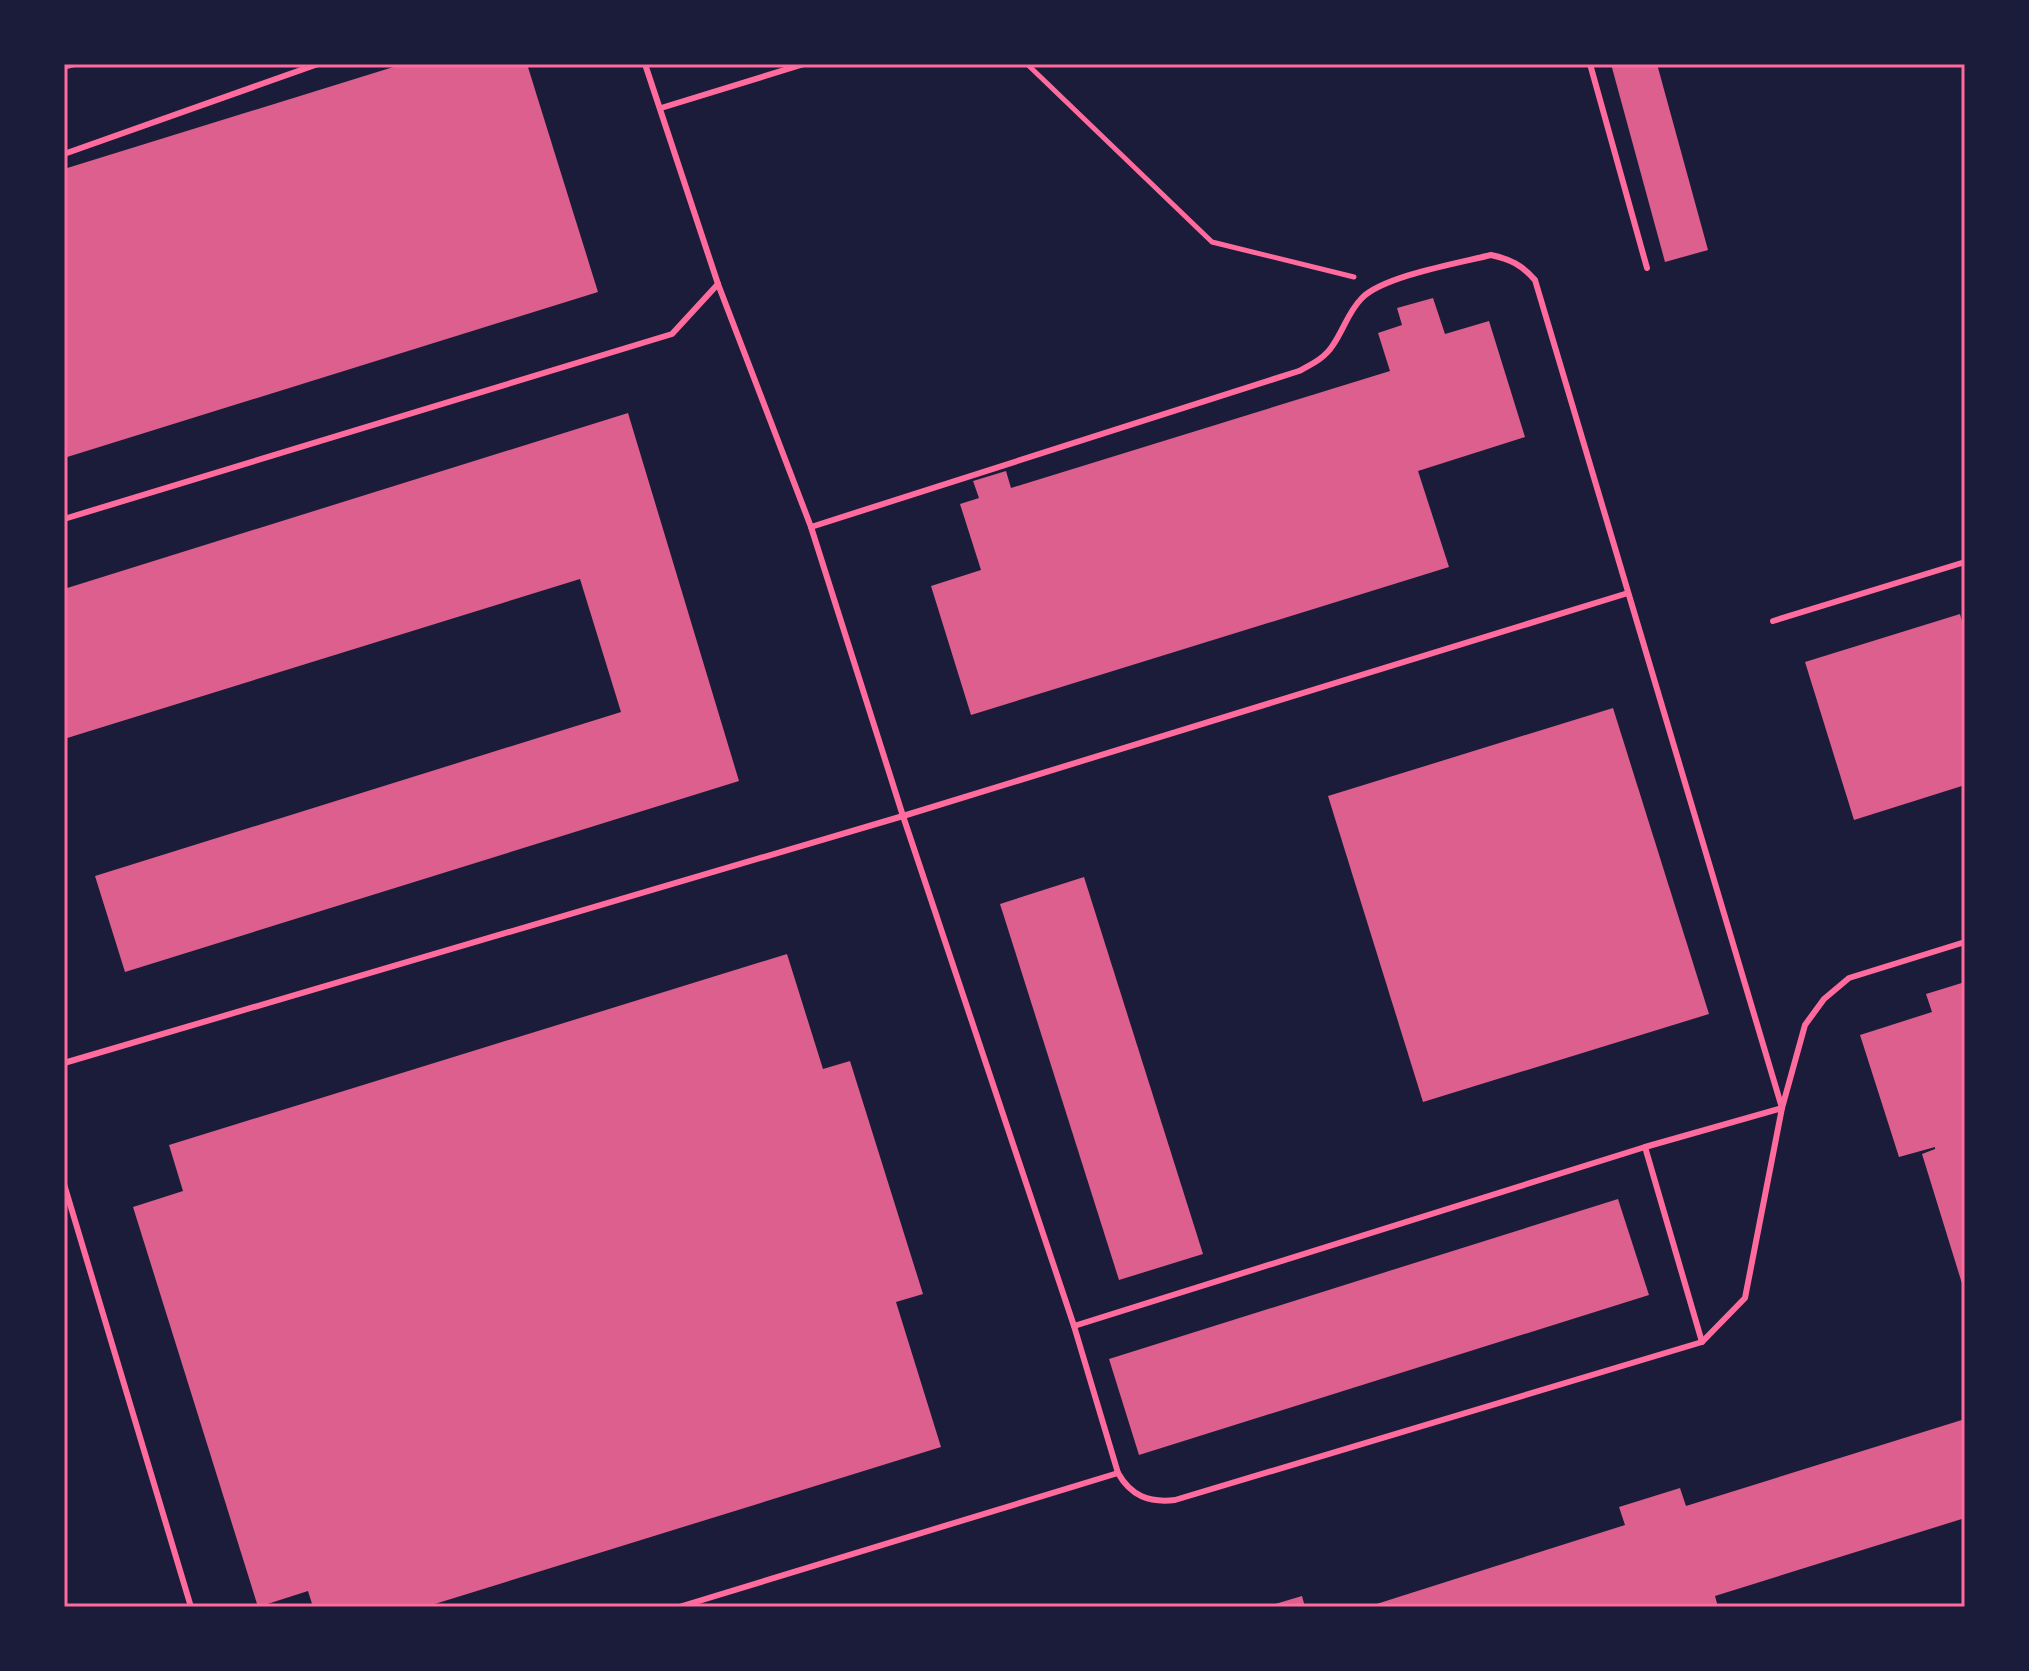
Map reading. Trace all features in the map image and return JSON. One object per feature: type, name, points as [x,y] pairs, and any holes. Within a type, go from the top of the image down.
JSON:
[{"type":"lane","points":[[64,154],[318,64]]},
{"type":"lane","points":[[645,64],[718,284],[811,527],[903,816],[1074,1326],[1118,1473],[1135,1494],[1148,1500],[1175,1500],[1702,1342],[1745,1298],[1782,1108],[1805,1025],[1824,999],[1849,978],[1965,942]]},
{"type":"lane","points":[[661,108],[804,64]]},
{"type":"lane","points":[[1590,64],[1647,268]]},
{"type":"lane","points":[[811,527],[1299,371],[1318,361],[1332,348],[1351,311],[1365,295],[1383,284],[1491,255],[1508,258],[1523,266],[1535,280],[1782,1108]]},
{"type":"lane","points":[[64,519],[672,334],[718,284]]},
{"type":"lane","points":[[1773,621],[1965,562]]},
{"type":"lane","points":[[64,1063],[903,816],[1628,593]]},
{"type":"lane","points":[[1074,1326],[1645,1147],[1782,1108]]},
{"type":"lane","points":[[1645,1147],[1702,1342]]},
{"type":"lane","points":[[64,1184],[191,1607]]},
{"type":"lane","points":[[679,1607],[1118,1473]]},
{"type":"path","points":[[1027,64],[1212,242],[1383,284]]},
{"type":"building","points":[[64,64],[82,64],[82,65],[64,70]]},
{"type":"building","points":[[403,64],[527,64],[598,292],[64,458],[64,169]]},
{"type":"building","points":[[1611,64],[1657,64],[1708,250],[1665,262]]},
{"type":"building","points":[[1433,298],[1445,334],[1489,321],[1525,437],[1418,471],[1449,567],[971,715],[931,586],[981,570],[960,504],[979,498],[973,481],[1006,471],[1011,488],[1390,371],[1378,333],[1402,325],[1397,308]]},
{"type":"building","points":[[628,413],[739,781],[125,972],[95,876],[621,712],[580,579],[64,739],[64,589]]},
{"type":"building","points":[[1960,614],[1965,632],[1965,785],[1854,820],[1805,662]]},
{"type":"building","points":[[1613,708],[1709,1014],[1423,1102],[1328,796]]},
{"type":"building","points":[[1084,877],[1203,1254],[1119,1280],[1000,904]]},
{"type":"building","points":[[787,954],[823,1069],[850,1061],[923,1294],[896,1302],[941,1447],[425,1607],[313,1607],[308,1591],[258,1607],[133,1207],[183,1191],[169,1145]]},
{"type":"building","points":[[1965,982],[1964,1290],[1922,1154],[1935,1147],[1899,1157],[1860,1035],[1932,1012],[1926,994]]},
{"type":"building","points":[[1618,1199],[1649,1295],[1139,1455],[1109,1359]]},
{"type":"building","points":[[1965,1419],[1965,1518],[1715,1596],[1718,1607],[1367,1607],[1625,1525],[1619,1507],[1680,1488],[1686,1506]]},
{"type":"building","points":[[1302,1596],[1305,1607],[1268,1607],[1268,1606]]}]
